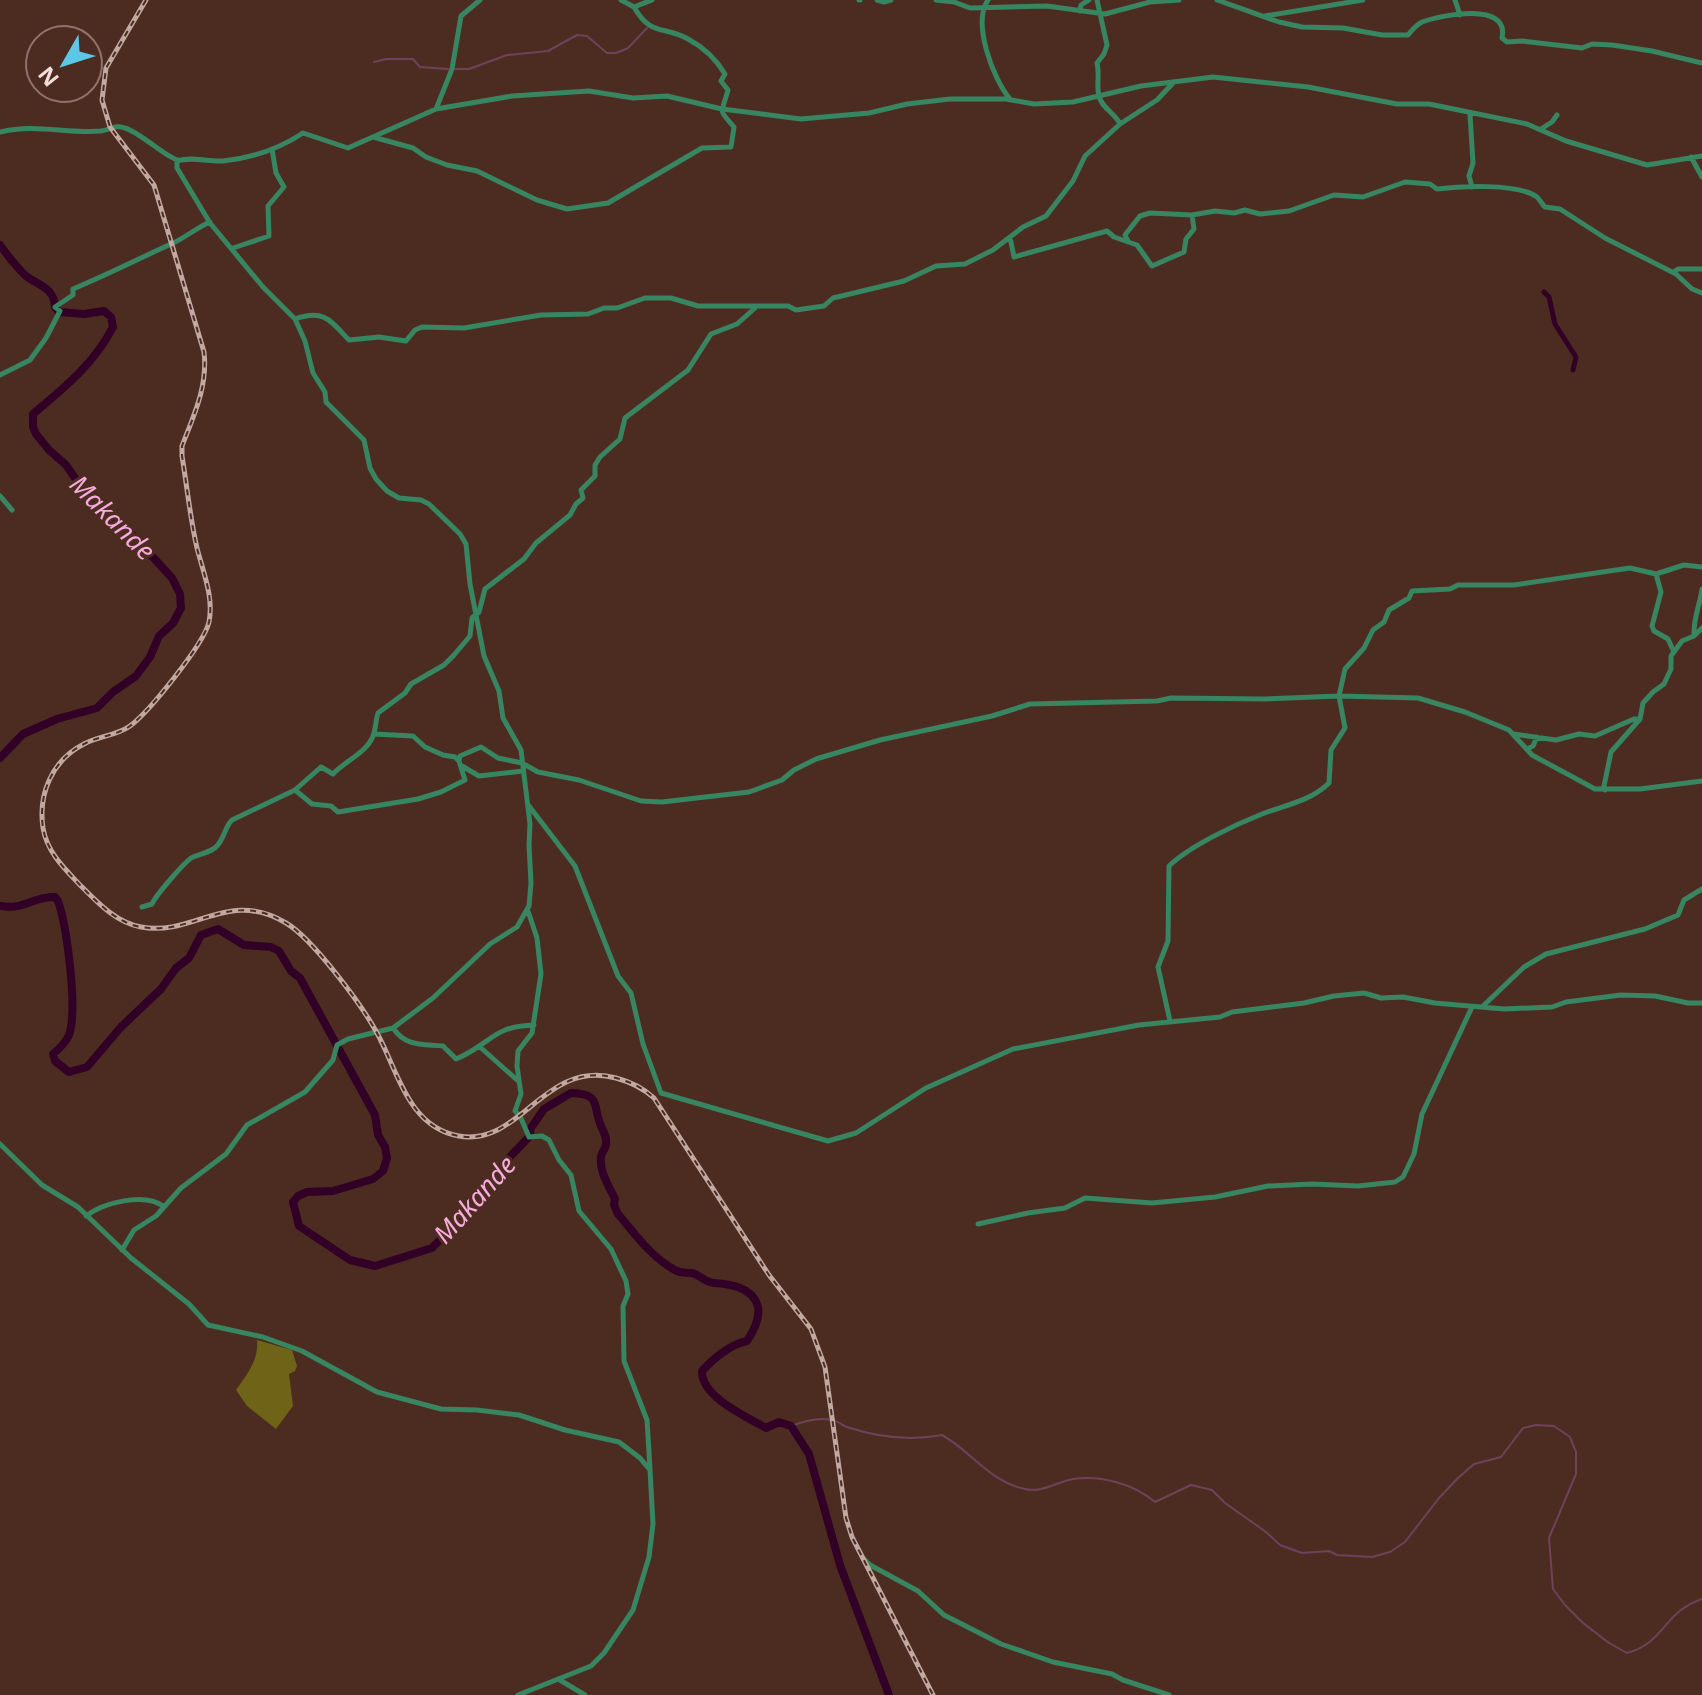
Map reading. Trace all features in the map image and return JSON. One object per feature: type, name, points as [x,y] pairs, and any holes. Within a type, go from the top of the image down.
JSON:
[{"type":"street","points":[[436,109],[452,69],[461,16],[480,0]]},
{"type":"street","points":[[372,136],[413,148],[447,165],[477,171],[567,209],[594,207],[612,201],[702,148],[731,147],[734,127],[725,119],[722,109],[728,90],[721,81],[725,74],[717,62],[686,38],[650,27],[634,7],[621,0]]},
{"type":"street","points":[[634,7],[652,0]]},
{"type":"street","points":[[877,0],[891,0]]},
{"type":"street","points":[[936,0],[970,8],[986,3],[1047,6],[1102,14],[1150,2],[1179,0]]},
{"type":"street","points":[[1080,11],[1081,5],[1089,0]]},
{"type":"street","points":[[1097,0],[1107,45],[1097,63],[1099,96],[1116,114],[1120,124]]},
{"type":"street","points":[[1217,0],[1302,27],[1358,29],[1382,35],[1408,35],[1424,21],[1472,12],[1487,14],[1500,22],[1504,30],[1502,38],[1507,42],[1582,48],[1592,44],[1612,45],[1702,63]]},
{"type":"street","points":[[1243,0],[1246,11]]},
{"type":"street","points":[[1264,17],[1363,0]]},
{"type":"street","points":[[1455,0],[1460,15]]},
{"type":"street","points":[[986,3],[981,25],[1000,87],[1011,100]]},
{"type":"street","points":[[172,160],[221,161],[247,157],[272,149],[303,133],[345,148],[436,109],[503,97],[589,91],[633,98],[667,96],[722,109],[801,119],[869,113],[950,99],[1058,104],[1174,81],[1230,78],[1345,92],[1397,104],[1429,104],[1527,124],[1566,141],[1647,165],[1702,156]]},
{"type":"street","points":[[295,319],[309,314],[327,317],[349,340],[379,337],[407,341],[413,331],[422,327],[464,328],[541,315],[588,314],[646,297],[671,298],[696,306],[788,306],[796,310],[824,306],[833,298],[904,281],[936,266],[965,264],[1046,216],[1073,181],[1085,156],[1120,124],[1157,100],[1174,81]]},
{"type":"street","points":[[1470,114],[1473,163],[1469,176],[1472,187]]},
{"type":"street","points":[[1540,129],[1555,120],[1557,115]]},
{"type":"street","points":[[0,132],[21,126],[73,131],[122,127],[151,142],[172,160],[210,222],[255,279],[295,319],[305,341],[313,373],[325,392],[326,402],[364,440],[370,468],[379,483],[399,498],[429,504],[463,538],[468,549],[470,584],[484,656],[499,691],[503,718],[521,750],[528,805],[531,883],[528,910],[540,958],[534,1025],[530,1038],[519,1050],[521,1094],[515,1109],[529,1137],[542,1136],[549,1140],[571,1175],[580,1214],[611,1249],[624,1275],[628,1290],[623,1306],[624,1361],[647,1420],[650,1470],[652,1538],[633,1610],[601,1658],[583,1670],[518,1695]]},
{"type":"street","points":[[233,248],[269,236],[268,206],[284,187],[276,173],[272,149]]},
{"type":"street","points":[[1690,157],[1702,177]]},
{"type":"street","points":[[177,168],[180,160]]},
{"type":"street","points":[[1128,241],[1125,235],[1127,230],[1140,216],[1166,213],[1192,215],[1215,211],[1234,213],[1245,210],[1260,214],[1289,211],[1334,195],[1363,197],[1405,182],[1430,184],[1437,189],[1494,186],[1536,196],[1545,207],[1560,209],[1605,238],[1673,272],[1692,289],[1702,293]]},
{"type":"street","points":[[1010,237],[1014,257],[1107,231],[1114,237],[1137,245],[1152,266],[1184,252],[1186,239],[1194,229],[1192,215]]},
{"type":"street","points":[[0,375],[30,360],[60,311],[55,307],[73,295],[73,289],[131,265],[210,222]]},
{"type":"street","points":[[1673,272],[1678,269],[1702,269]]},
{"type":"street","points":[[142,907],[152,904],[191,857],[203,855],[217,846],[225,837],[226,827],[232,820],[295,790],[320,767],[334,774],[349,758],[361,753],[374,734],[378,713],[405,693],[411,684],[444,665],[470,636],[471,620],[480,610],[485,589],[524,559],[536,543],[570,515],[582,499],[581,490],[592,481],[600,457],[620,439],[625,418],[688,370],[711,334],[737,324],[756,307]]},
{"type":"street","points":[[0,496],[12,510]]},
{"type":"street","points":[[1170,1021],[1158,967],[1168,941],[1169,866],[1185,853],[1249,820],[1323,790],[1329,783],[1333,744],[1344,732],[1339,696],[1345,669],[1364,648],[1373,630],[1384,622],[1389,610],[1409,598],[1412,591],[1450,589],[1458,585],[1514,585],[1636,567],[1656,574],[1684,565],[1702,567]]},
{"type":"street","points":[[1656,574],[1661,592],[1652,626],[1654,631],[1668,639],[1674,652]]},
{"type":"street","points":[[1694,636],[1693,626],[1699,612],[1702,589]]},
{"type":"street","points":[[1605,790],[1611,752],[1640,719],[1643,703],[1668,677],[1671,656],[1682,641],[1702,628]]},
{"type":"street","points":[[295,790],[313,804],[331,806],[339,813],[418,799],[465,780],[461,754],[481,747],[498,758],[522,763],[538,772],[582,781],[641,801],[688,800],[749,792],[782,780],[816,759],[880,740],[992,716],[1030,704],[1339,696],[1418,698],[1465,712],[1509,730],[1532,755],[1595,789],[1640,789],[1702,781]]},
{"type":"street","points":[[1513,734],[1556,740],[1579,734],[1595,736],[1640,719]]},
{"type":"street","points":[[374,734],[413,736],[425,747],[455,757],[479,776],[523,771]]},
{"type":"street","points":[[1527,749],[1533,746],[1537,737]]},
{"type":"street","points":[[528,805],[575,866],[618,976],[630,990],[658,1089],[664,1095],[715,1107],[737,1117],[777,1125],[813,1139],[839,1140],[859,1131],[926,1088],[1013,1049],[1170,1021],[1220,1017],[1232,1012],[1364,993],[1381,998],[1403,997],[1504,1009],[1552,1007],[1566,1002],[1621,995],[1702,1003]]},
{"type":"street","points":[[1482,1006],[1524,967],[1546,954],[1645,929],[1678,915],[1684,900],[1702,889]]},
{"type":"street","points":[[122,1250],[132,1232],[151,1219],[181,1188],[230,1151],[249,1123],[305,1092],[333,1060],[337,1045],[348,1039],[393,1028],[433,998],[490,944],[517,927],[528,910]]},
{"type":"street","points":[[978,1224],[1065,1208],[1085,1198],[1152,1203],[1215,1197],[1268,1186],[1358,1186],[1395,1182],[1405,1174],[1414,1154],[1422,1114],[1472,1007]]},
{"type":"street","points":[[393,1028],[400,1038],[408,1042],[443,1046],[455,1059],[479,1047],[503,1029],[534,1025]]},
{"type":"street","points":[[479,1047],[518,1080]]},
{"type":"street","points":[[0,1144],[42,1185],[71,1202],[122,1250],[189,1304],[208,1325],[263,1337],[302,1351],[358,1383],[387,1395],[441,1409],[519,1415],[565,1430],[619,1442],[636,1454],[650,1470]]},
{"type":"street","points":[[86,1216],[98,1207],[122,1201],[153,1200],[163,1206]]},
{"type":"street","points":[[863,1558],[870,1565],[907,1584],[944,1615],[1001,1644],[1053,1662],[1112,1674],[1169,1695]]},
{"type":"street","points":[[557,1679],[585,1695]]},
{"type":"shaded area","points":[[257,1340],[292,1350],[297,1366],[289,1374],[293,1406],[276,1429],[247,1406],[236,1390],[254,1360]]},
{"type":"waterway","points":[[455,69],[469,69],[507,55],[548,51],[577,35],[587,36],[607,53],[616,53],[628,48],[647,28]]},
{"type":"waterway","points":[[374,62],[413,59],[420,67],[448,69]]},
{"type":"waterway","name":"Makande","points":[[0,245],[26,276],[49,291],[59,312],[84,314],[104,311],[111,317],[113,327],[97,353],[78,375],[33,414],[33,427],[49,450],[66,465],[91,501],[104,515],[129,531],[172,578],[180,594],[181,608],[173,623],[159,636],[150,657],[136,676],[97,708],[57,719],[23,734],[0,758]]},
{"type":"waterway","points":[[1544,292],[1549,297],[1555,324],[1576,357],[1573,370]]},
{"type":"waterway","name":"Makande","points":[[0,906],[16,906],[55,897],[58,901],[68,948],[72,1007],[69,1035],[53,1054],[55,1061],[69,1072],[87,1067],[121,1027],[161,989],[176,968],[189,958],[201,935],[218,929],[244,945],[271,947],[279,951],[291,971],[300,978],[375,1115],[378,1135],[385,1147],[387,1158],[383,1171],[373,1179],[333,1191],[307,1192],[293,1202],[299,1226],[350,1260],[375,1266],[432,1248],[476,1203],[504,1163],[529,1137],[531,1128],[544,1109],[571,1093],[592,1098],[606,1139],[601,1156],[602,1168],[618,1214],[666,1265],[680,1272],[695,1274],[711,1283],[748,1292],[758,1307],[758,1317],[747,1341],[728,1349],[712,1361],[702,1371],[704,1380],[726,1405],[766,1428],[779,1422],[791,1426],[809,1454],[840,1565],[889,1695]]},
{"type":"waterway","points":[[791,1426],[824,1419],[882,1436],[918,1438],[942,1435],[1001,1480],[1031,1490],[1073,1479],[1095,1478],[1127,1486],[1155,1502],[1191,1485],[1212,1490],[1280,1545],[1302,1553],[1329,1551],[1337,1555],[1372,1557],[1390,1552],[1405,1542],[1458,1478],[1474,1464],[1501,1457],[1523,1428],[1554,1426],[1570,1437],[1576,1452],[1576,1474],[1549,1538],[1553,1589],[1565,1605],[1583,1623],[1627,1653],[1649,1642],[1679,1612],[1702,1599]]},
{"type":"railway","points":[[146,0],[106,68],[102,100],[110,127],[154,185],[204,352],[202,389],[182,446],[182,456],[195,537],[209,594],[209,622],[197,646],[175,677],[139,718],[125,729],[84,744],[63,759],[45,791],[42,815],[48,845],[62,866],[93,898],[132,925],[178,926],[246,910],[286,923],[322,957],[348,990],[377,1033],[416,1109],[442,1131],[459,1136],[481,1136],[500,1129],[551,1091],[591,1075],[627,1081],[654,1098],[769,1275],[811,1329],[825,1367],[846,1518],[852,1537],[933,1695]]}]
